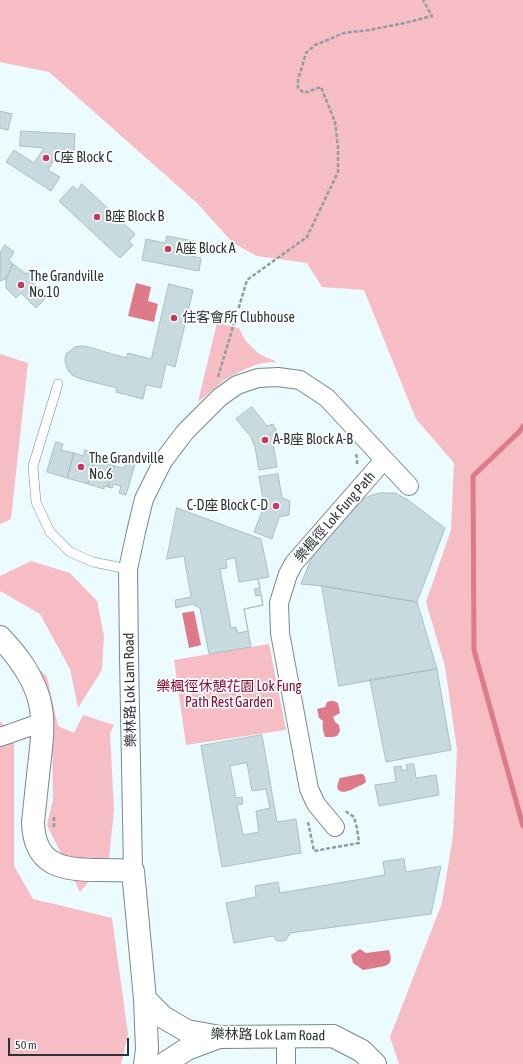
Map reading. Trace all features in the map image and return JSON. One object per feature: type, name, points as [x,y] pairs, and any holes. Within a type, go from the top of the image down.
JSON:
[{"type":"street","name":"樂林路 Lok Lam Road","points":[[375,1064],[362,1051],[333,1036],[220,1037],[187,1031],[163,1017],[145,999],[133,871],[128,569],[144,498],[163,461],[185,432],[220,397],[237,385],[258,378],[278,377],[300,380],[327,398],[409,486]]},
{"type":"street","name":"樂楓徑 Lok Fung Path","points":[[335,827],[316,804],[309,789],[280,633],[279,603],[288,574],[294,563],[384,460]]},
{"type":"street","points":[[0,637],[21,662],[32,681],[39,698],[43,722],[33,822],[35,838],[38,846],[48,859],[62,867],[81,870],[133,871]]},
{"type":"street","points":[[0,737],[43,722]]},
{"type":"street","points":[[145,999],[147,1049],[145,1064]]},
{"type":"street","points":[[286,1036],[286,1064]]},
{"type":"street","points":[[164,1064],[187,1048],[220,1037]]},
{"type":"lane","points":[[58,384],[33,466],[36,502],[50,532],[70,552],[93,562],[128,569]]},
{"type":"path","points":[[217,379],[247,280],[307,237],[338,172],[338,147],[335,122],[321,87],[304,93],[298,88],[298,80],[306,53],[315,45],[344,33],[405,23],[432,16],[423,0]]},
{"type":"path","points":[[355,451],[357,458],[357,471]]},
{"type":"path","points":[[308,820],[314,851],[359,843],[354,817],[341,808]]},
{"type":"green space","points":[[0,0],[523,0],[523,1064],[399,1064],[390,1037],[442,903],[453,836],[457,750],[445,666],[426,602],[451,530],[454,463],[416,419],[364,290],[322,287],[307,263],[257,256],[233,243],[197,203],[49,72],[0,62]]},
{"type":"green space","points":[[217,323],[239,328],[245,340],[259,354],[277,362],[261,363],[243,370],[224,380],[198,402]]},
{"type":"green space","points":[[0,354],[28,363],[11,519],[0,524]]},
{"type":"green space","points":[[31,561],[70,573],[97,601],[104,636],[102,670],[78,708],[70,669],[40,614],[0,591],[0,576]]},
{"type":"green space","name":"樂楓徑休憩花園 Lok Fung Path Rest Garden","points":[[269,644],[286,730],[186,745],[174,660]]},
{"type":"green space","points":[[27,657],[47,677],[58,726],[74,733],[83,715],[114,725],[110,733],[114,810],[109,858],[80,892],[47,825],[53,800],[52,736]]},
{"type":"green space","points":[[0,721],[14,737],[14,866],[33,899],[112,918],[128,1034],[121,1064],[0,1064]]},
{"type":"shaded area","points":[[136,283],[151,287],[148,301],[158,304],[154,322],[128,316]]},
{"type":"shaded area","points":[[194,611],[201,645],[189,648],[182,613]]},
{"type":"shaded area","points":[[330,701],[338,703],[340,713],[333,717],[335,722],[339,725],[340,731],[337,736],[325,737],[323,721],[319,718],[317,709],[325,707],[327,702]]},
{"type":"shaded area","points":[[363,774],[365,777],[365,783],[352,790],[343,792],[338,790],[337,785],[340,778]]},
{"type":"shaded area","points":[[360,949],[366,953],[389,950],[391,957],[390,961],[388,965],[385,966],[363,970],[353,963],[351,955]]},
{"type":"building","points":[[0,111],[12,114],[8,130],[0,128]]},
{"type":"building","name":"C座 Block C","points":[[21,131],[75,134],[74,153],[59,152],[48,170],[60,177],[51,191],[6,162],[14,150],[34,163],[44,148],[20,146]]},
{"type":"building","name":"B座 Block B","points":[[82,184],[135,234],[129,241],[133,245],[120,258],[59,201],[73,186],[77,190]]},
{"type":"building","name":"A座 Block A","points":[[167,236],[194,241],[191,256],[201,258],[199,271],[142,260],[146,239],[165,243]]},
{"type":"building","points":[[5,245],[14,252],[9,260],[13,264],[6,279],[0,281],[0,253]]},
{"type":"building","name":"The Grandville No.10","points":[[13,264],[26,274],[32,268],[38,275],[32,282],[44,292],[46,298],[36,308],[21,293],[16,298],[6,288],[6,279]]},
{"type":"building","name":"住客會所 Clubhouse","points":[[169,284],[193,290],[175,367],[166,364],[161,388],[146,385],[143,399],[116,392],[117,388],[81,379],[72,375],[68,370],[65,360],[66,354],[75,347],[85,346],[126,358],[128,353],[151,359]]},
{"type":"building","name":"A-B座 Block A-B","points":[[252,407],[267,426],[273,424],[280,438],[273,442],[277,467],[259,470],[255,447],[251,437],[236,419]]},
{"type":"building","points":[[56,442],[63,444],[61,450],[74,453],[67,478],[47,472]]},
{"type":"building","name":"The Grandville No.6","points":[[85,450],[96,454],[88,484],[67,478],[74,453],[83,456]]},
{"type":"building","points":[[96,454],[104,456],[103,462],[114,466],[108,487],[104,486],[104,489],[88,484]]},
{"type":"building","points":[[126,461],[135,464],[126,495],[119,493],[121,486],[114,484],[112,488],[108,487],[114,466],[124,468]]},
{"type":"building","name":"C-D座 Block C-D","points":[[278,474],[282,498],[290,501],[289,515],[279,517],[272,539],[254,532],[262,511],[263,499],[259,477]]},
{"type":"building","points":[[379,493],[395,493],[408,500],[445,528],[417,602],[322,586],[301,584],[311,559],[323,543],[351,511],[365,498]]},
{"type":"building","points":[[177,508],[261,539],[269,577],[258,579],[263,605],[244,609],[251,647],[209,654],[200,608],[192,604],[176,608],[175,600],[191,597],[184,556],[167,559]]},
{"type":"building","points":[[235,558],[239,582],[258,579],[260,588],[254,589],[256,596],[261,595],[263,605],[244,609],[248,631],[238,633],[236,627],[231,628],[220,569],[227,568],[226,560]]},
{"type":"building","points":[[322,586],[417,602],[437,669],[339,686]]},
{"type":"building","points":[[437,669],[451,750],[386,762],[370,680]]},
{"type":"building","points":[[262,735],[277,822],[296,819],[301,853],[222,867],[201,746]]},
{"type":"building","points":[[247,763],[252,791],[266,789],[270,808],[256,811],[259,832],[243,835],[237,805],[243,804],[242,797],[236,798],[230,766]]},
{"type":"building","points":[[414,764],[416,778],[436,775],[439,795],[379,806],[375,785],[396,782],[394,767],[401,766],[402,770],[407,770],[406,765]]},
{"type":"building","points":[[404,859],[406,872],[441,866],[431,914],[290,933],[284,941],[277,941],[273,936],[234,943],[226,903],[256,897],[255,886],[278,882],[280,893],[385,875],[383,862]]},
{"type":"waterway","points":[[523,426],[520,431],[473,476],[474,650],[523,826]]},
{"type":"place","name":"C座 Block C","points":[[46,158]]},
{"type":"place","name":"B座 Block B","points":[[97,217]]},
{"type":"place","name":"A座 Block A","points":[[168,249]]},
{"type":"place","name":"The Grandville No.10","points":[[21,285]]},
{"type":"place","name":"住客會所 Clubhouse","points":[[174,318]]},
{"type":"place","name":"A-B座 Block A-B","points":[[265,440]]},
{"type":"place","name":"The Grandville No.6","points":[[81,467]]},
{"type":"place","name":"C-D座 Block C-D","points":[[276,506]]}]
